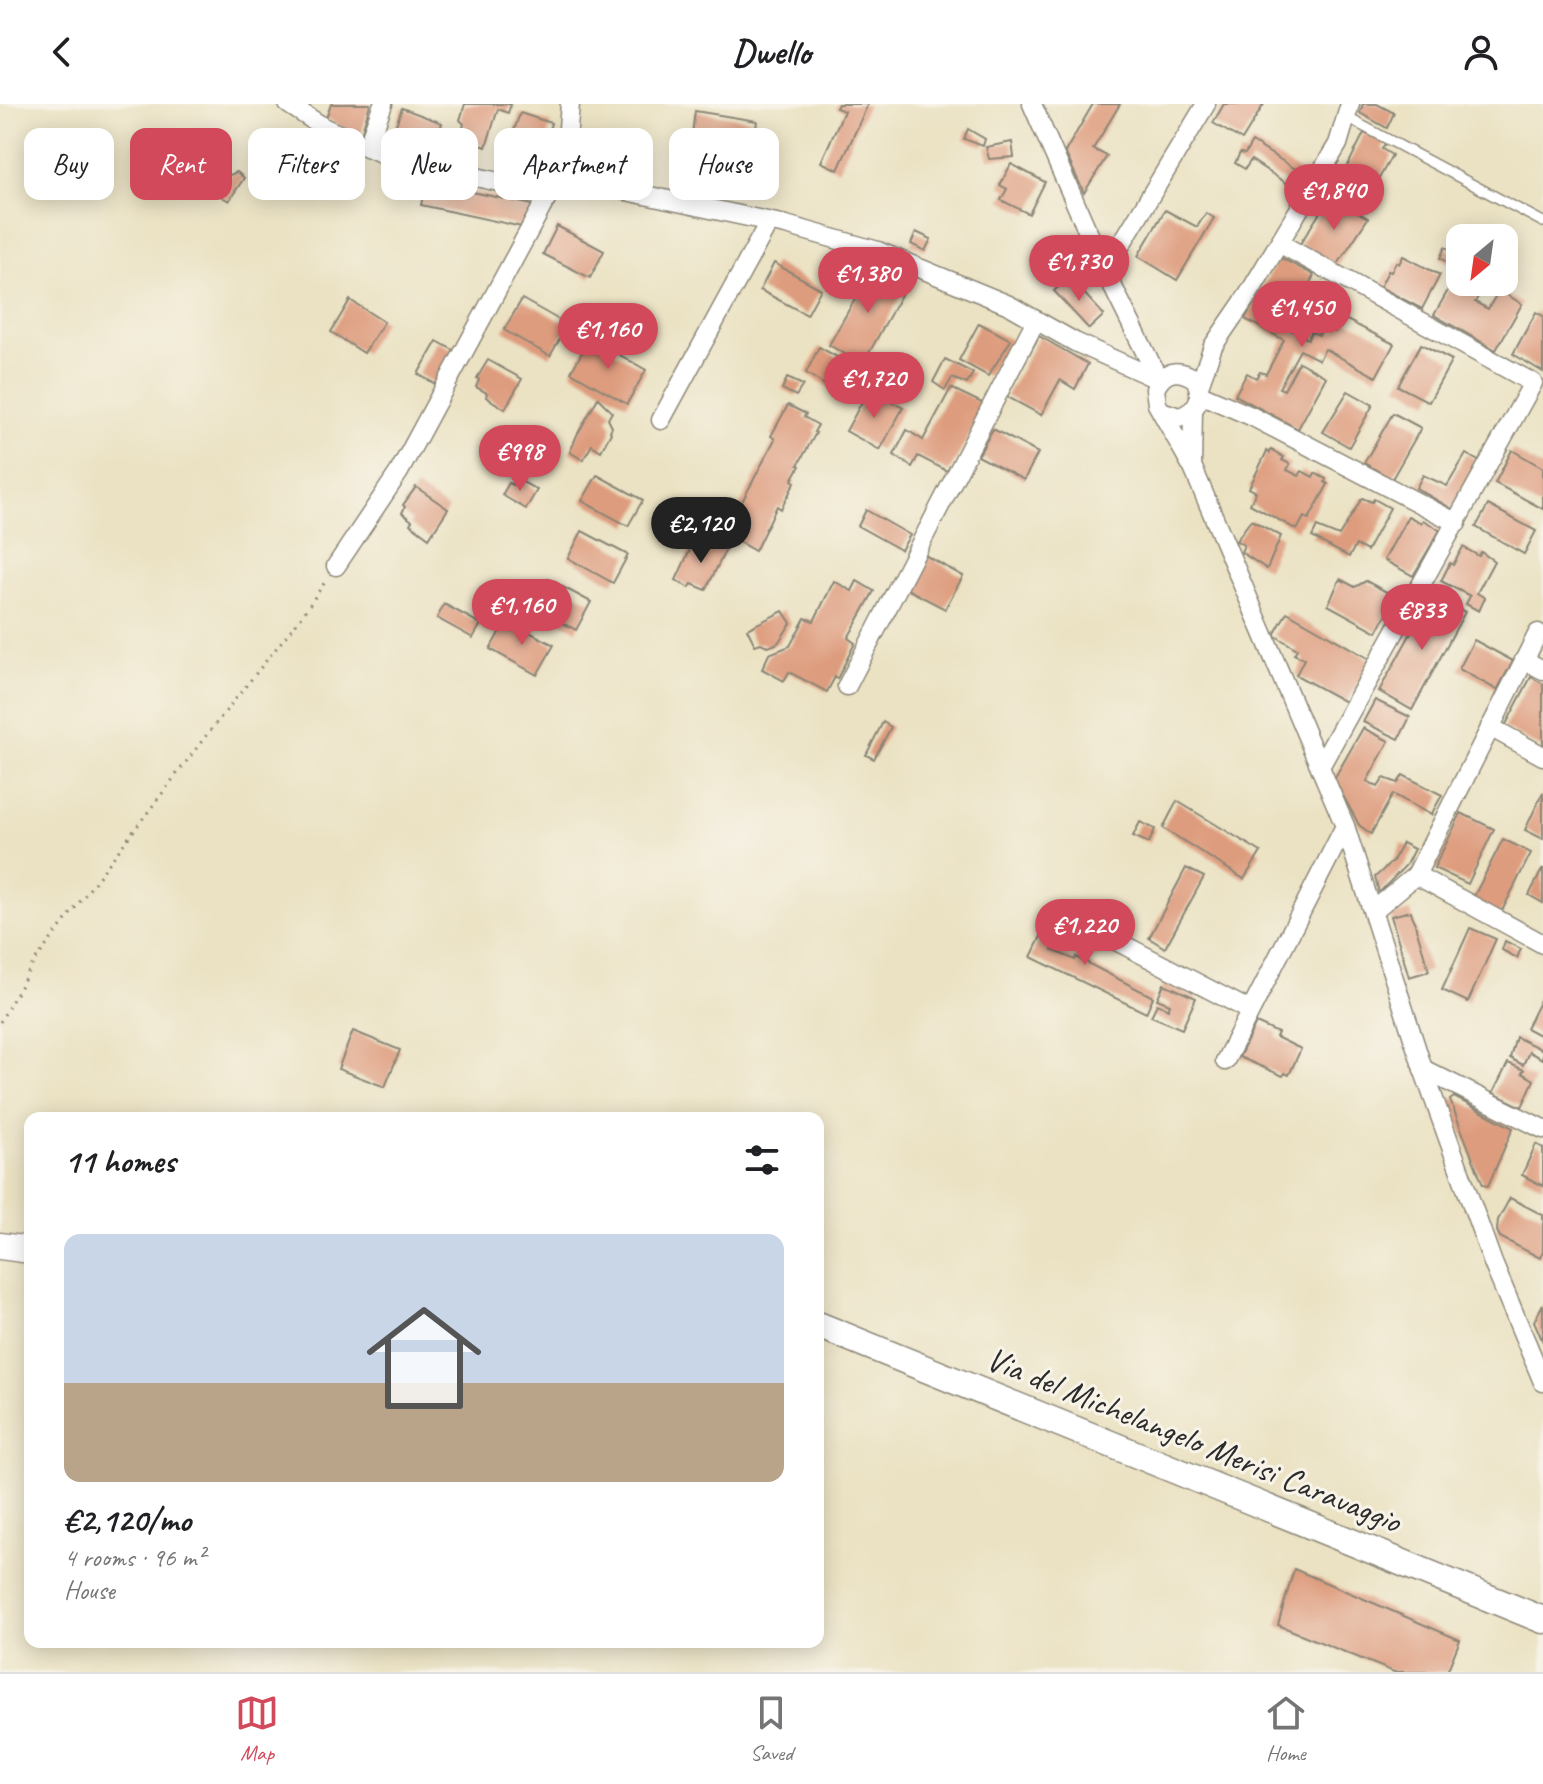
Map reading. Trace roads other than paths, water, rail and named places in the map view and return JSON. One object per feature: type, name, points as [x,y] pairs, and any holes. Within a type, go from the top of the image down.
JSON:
[{"type":"street","points":[[288,104],[325,128],[367,147],[494,181]]},
{"type":"street","points":[[367,147],[383,104]]},
{"type":"street","points":[[568,128],[570,104]]},
{"type":"street","points":[[1032,104],[1105,271],[1159,380]]},
{"type":"street","points":[[1105,271],[1206,104]]},
{"type":"street","points":[[1161,411],[1179,417],[1197,397],[1213,346],[1248,295],[1338,144],[1348,110]]},
{"type":"street","points":[[653,197],[769,222],[878,251],[996,299],[1075,342],[1159,380]]},
{"type":"street","points":[[336,566],[399,472],[544,200]]},
{"type":"street","points":[[661,420],[769,222]]},
{"type":"street","points":[[1279,243],[1533,383],[1321,765]]},
{"type":"street","points":[[847,686],[1036,320]]},
{"type":"street","points":[[1213,346],[1159,380],[1154,397],[1193,468],[1321,765],[1345,826],[1423,1069],[1493,1263],[1543,1382]]},
{"type":"street","points":[[1177,371],[1195,379],[1197,397],[1193,468]]},
{"type":"street","points":[[1197,397],[1251,416],[1457,523]]},
{"type":"street","points":[[1373,911],[1416,875],[1538,633]]},
{"type":"street","points":[[1524,660],[1543,670]]},
{"type":"street","points":[[1490,727],[1543,756]]},
{"type":"street","points":[[1225,1061],[1345,826]]},
{"type":"street","points":[[1416,875],[1543,944]]},
{"type":"street","points":[[1099,932],[1249,1010]]},
{"type":"street","points":[[1423,1069],[1543,1129]]},
{"type":"street","points":[[0,1246],[24,1249]]},
{"type":"street","name":"Via del Michelangelo Merisi Caravaggio","points":[[824,1327],[1543,1620]]},
{"type":"lane","points":[[1348,110],[1543,222]]}]
